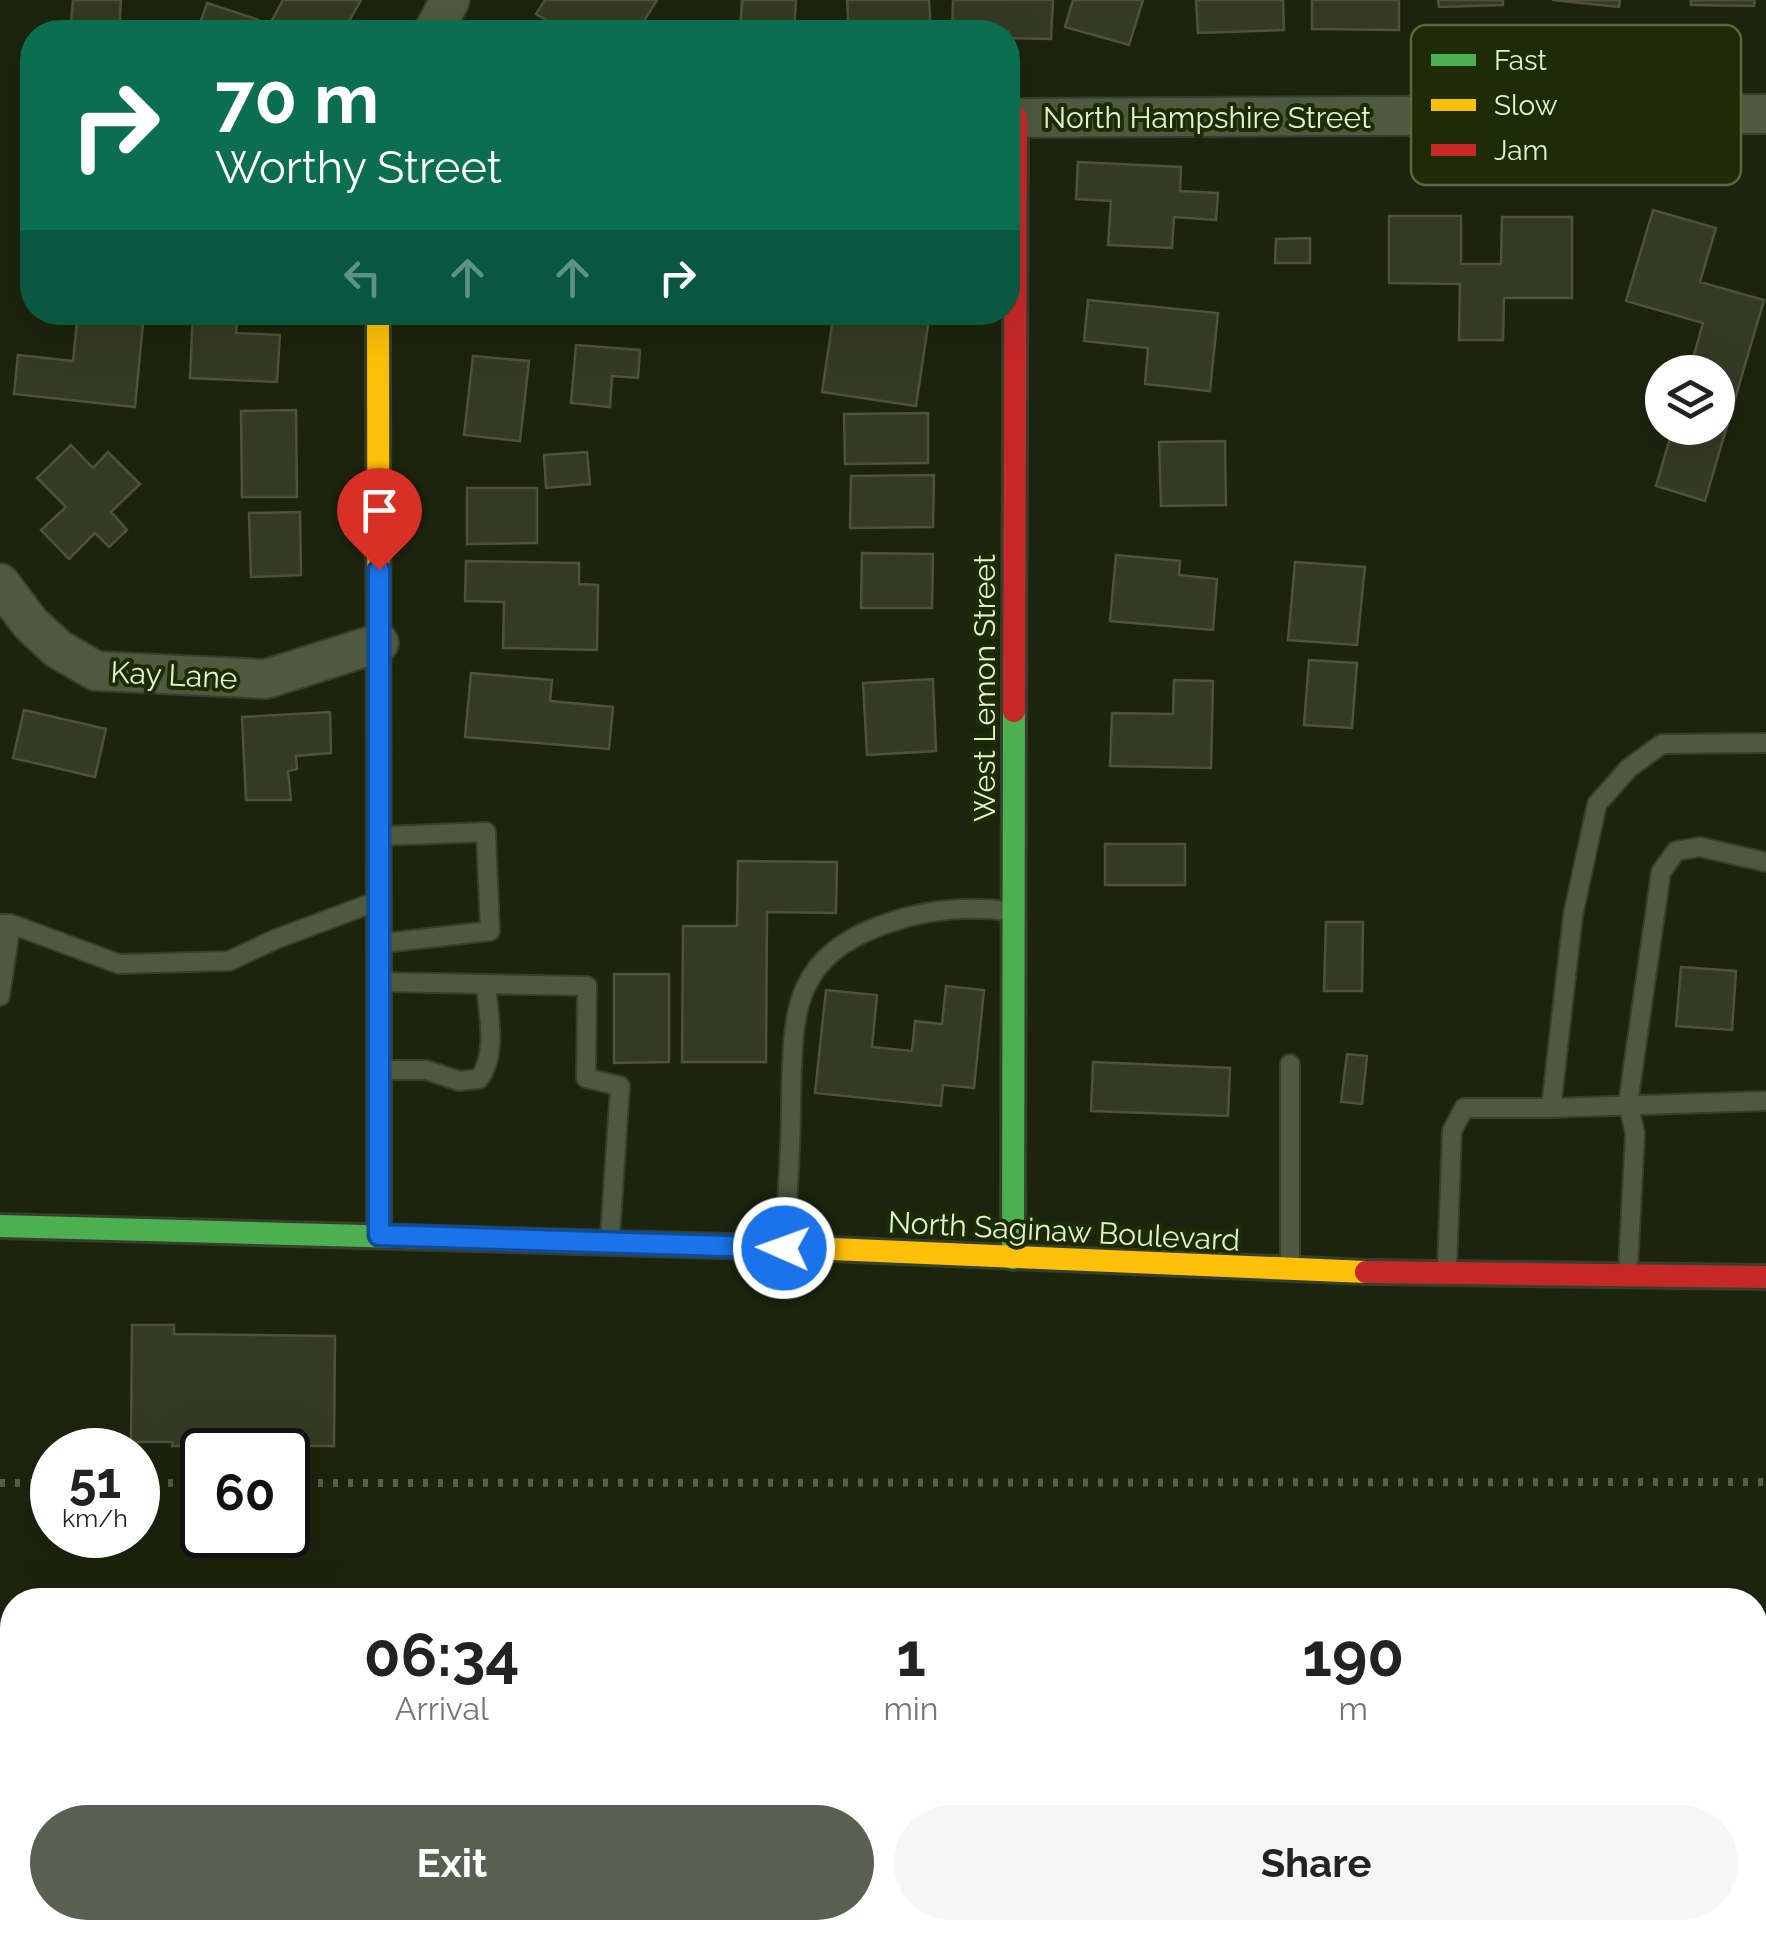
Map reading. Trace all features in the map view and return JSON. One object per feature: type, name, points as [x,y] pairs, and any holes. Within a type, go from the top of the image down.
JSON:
[{"type":"street","name":"North Hampshire Street","points":[[1741,114],[1766,114]]},
{"type":"street","name":"North Hampshire Street","points":[[1020,118],[1411,116]]},
{"type":"street","points":[[378,325],[379,1235]]},
{"type":"street","name":"West Lemon Street","points":[[1012,325],[1013,1258]]},
{"type":"street","name":"Kay Lane","points":[[0,583],[30,623],[58,648],[96,671],[266,679],[379,643]]},
{"type":"street","name":"North Saginaw Boulevard","points":[[0,1226],[784,1248],[1290,1271],[1766,1277]]},
{"type":"lane","points":[[1551,1108],[1573,914],[1597,804],[1629,768],[1662,744],[1766,743]]},
{"type":"lane","points":[[378,836],[486,832],[490,931],[378,943]]},
{"type":"lane","points":[[1628,1276],[1635,1133],[1628,1104],[1660,872],[1676,851],[1700,848],[1766,862]]},
{"type":"lane","points":[[0,996],[5,924],[119,964],[229,961],[378,900]]},
{"type":"lane","points":[[784,1248],[790,1064],[795,1015],[809,978],[832,950],[858,933],[920,912],[974,907],[1013,912]]},
{"type":"lane","points":[[378,982],[587,986],[586,1078],[620,1086],[609,1242]]},
{"type":"lane","points":[[378,1070],[426,1070],[459,1080],[478,1079],[485,1070],[490,1049],[486,984]]},
{"type":"lane","points":[[1290,1064],[1290,1271]]},
{"type":"lane","points":[[1447,1274],[1452,1131],[1464,1108],[1766,1101]]},
{"type":"building","points":[[73,0],[121,0],[120,20],[71,20]]},
{"type":"building","points":[[283,0],[361,0],[350,20],[272,20]]},
{"type":"building","points":[[545,0],[657,0],[644,20],[546,20],[536,14]]},
{"type":"building","points":[[742,0],[796,0],[795,20],[741,20]]},
{"type":"building","points":[[847,0],[929,0],[930,20],[848,20]]},
{"type":"building","points":[[953,0],[1053,0],[1051,39],[1020,38],[1020,20],[952,20]]},
{"type":"building","points":[[1073,0],[1143,0],[1129,45],[1065,27]]},
{"type":"building","points":[[1196,0],[1283,0],[1284,30],[1198,33]]},
{"type":"building","points":[[1312,0],[1399,0],[1399,30],[1312,29]]},
{"type":"building","points":[[1438,0],[1503,0],[1503,5],[1439,7]]},
{"type":"building","points":[[1552,0],[1620,0],[1619,7]]},
{"type":"building","points":[[1691,0],[1755,0],[1754,6],[1691,5]]},
{"type":"building","points":[[207,3],[259,20],[201,20]]},
{"type":"building","points":[[1078,162],[1181,167],[1180,191],[1218,193],[1216,220],[1174,217],[1172,248],[1108,245],[1111,201],[1076,199]]},
{"type":"building","points":[[1653,210],[1716,228],[1700,282],[1764,300],[1735,399],[1735,355],[1694,355],[1703,323],[1626,301]]},
{"type":"building","points":[[1389,216],[1461,216],[1461,264],[1501,264],[1502,217],[1572,217],[1572,298],[1504,298],[1503,340],[1459,340],[1460,284],[1389,283]]},
{"type":"building","points":[[1310,238],[1310,263],[1275,263],[1276,239]]},
{"type":"building","points":[[1088,300],[1218,313],[1210,391],[1145,384],[1148,348],[1084,341]]},
{"type":"building","points":[[77,325],[143,325],[135,407],[14,394],[18,355],[73,361]]},
{"type":"building","points":[[192,325],[237,325],[236,333],[280,335],[277,382],[190,378]]},
{"type":"building","points":[[832,325],[928,325],[916,406],[822,392]]},
{"type":"building","points":[[576,345],[640,350],[638,378],[612,376],[610,407],[571,403]]},
{"type":"building","points":[[473,356],[529,361],[520,441],[464,435]]},
{"type":"building","points":[[296,410],[297,497],[242,497],[241,411]]},
{"type":"building","points":[[928,413],[928,463],[845,464],[844,414]]},
{"type":"building","points":[[1225,441],[1226,505],[1161,506],[1159,442]]},
{"type":"building","points":[[71,445],[93,468],[108,452],[140,484],[111,512],[127,530],[109,547],[95,533],[69,559],[41,530],[66,507],[37,478]]},
{"type":"building","points":[[1668,445],[1721,445],[1705,501],[1656,486]]},
{"type":"building","points":[[587,452],[590,484],[546,488],[544,455]]},
{"type":"building","points":[[934,475],[933,527],[850,528],[851,476]]},
{"type":"building","points":[[467,488],[537,488],[537,543],[467,544]]},
{"type":"building","points":[[300,512],[301,575],[251,577],[249,513]]},
{"type":"building","points":[[862,553],[933,554],[932,608],[861,608]]},
{"type":"building","points":[[1116,555],[1180,561],[1179,575],[1217,579],[1213,630],[1110,621]]},
{"type":"building","points":[[466,561],[579,563],[579,584],[598,585],[597,650],[503,648],[504,602],[465,601]]},
{"type":"building","points":[[1295,562],[1365,567],[1357,645],[1288,640]]},
{"type":"building","points":[[1309,660],[1357,663],[1352,728],[1304,725]]},
{"type":"building","points":[[471,673],[552,680],[550,701],[613,707],[609,749],[465,737]]},
{"type":"building","points":[[933,679],[936,751],[867,755],[863,683]]},
{"type":"building","points":[[1174,680],[1213,681],[1211,768],[1110,766],[1112,713],[1173,714]]},
{"type":"building","points":[[24,710],[106,729],[95,777],[13,758]]},
{"type":"building","points":[[330,712],[331,753],[296,756],[297,769],[288,771],[291,800],[246,800],[242,717]]},
{"type":"building","points":[[1105,844],[1185,844],[1185,885],[1105,885]]},
{"type":"building","points":[[738,861],[837,862],[836,913],[767,912],[766,1062],[682,1062],[683,926],[737,926]]},
{"type":"building","points":[[1326,922],[1363,922],[1362,991],[1324,991]]},
{"type":"building","points":[[1681,967],[1736,971],[1732,1030],[1676,1026]]},
{"type":"building","points":[[614,974],[669,974],[669,1062],[614,1063]]},
{"type":"building","points":[[946,986],[984,990],[974,1088],[943,1085],[941,1106],[815,1093],[826,990],[877,995],[872,1047],[912,1051],[915,1021],[942,1024]]},
{"type":"building","points":[[1347,1054],[1367,1056],[1362,1104],[1341,1102]]},
{"type":"building","points":[[1093,1062],[1230,1068],[1228,1116],[1091,1111]]},
{"type":"building","points":[[132,1325],[174,1325],[174,1334],[335,1336],[334,1446],[310,1446],[310,1428],[180,1428],[180,1446],[172,1446],[173,1442],[160,1442],[160,1428],[131,1428]]},
{"type":"railway","points":[[310,1483],[1766,1482]]},
{"type":"railway","points":[[0,1483],[30,1483]]},
{"type":"railway","points":[[160,1483],[180,1483]]},
{"type":"traffic: fast","points":[[1013,1258],[1014,711]]},
{"type":"traffic: fast","points":[[0,1226],[832,1249]]},
{"type":"traffic: slow","points":[[378,325],[379,996]]},
{"type":"traffic: slow","points":[[832,1249],[1366,1272]]},
{"type":"traffic: jam","points":[[1014,711],[1015,325]]},
{"type":"traffic: jam","points":[[379,996],[379,1235]]},
{"type":"traffic: jam","points":[[1366,1272],[1766,1277]]},
{"type":"route","points":[[379,570],[379,1235],[784,1248]]}]
